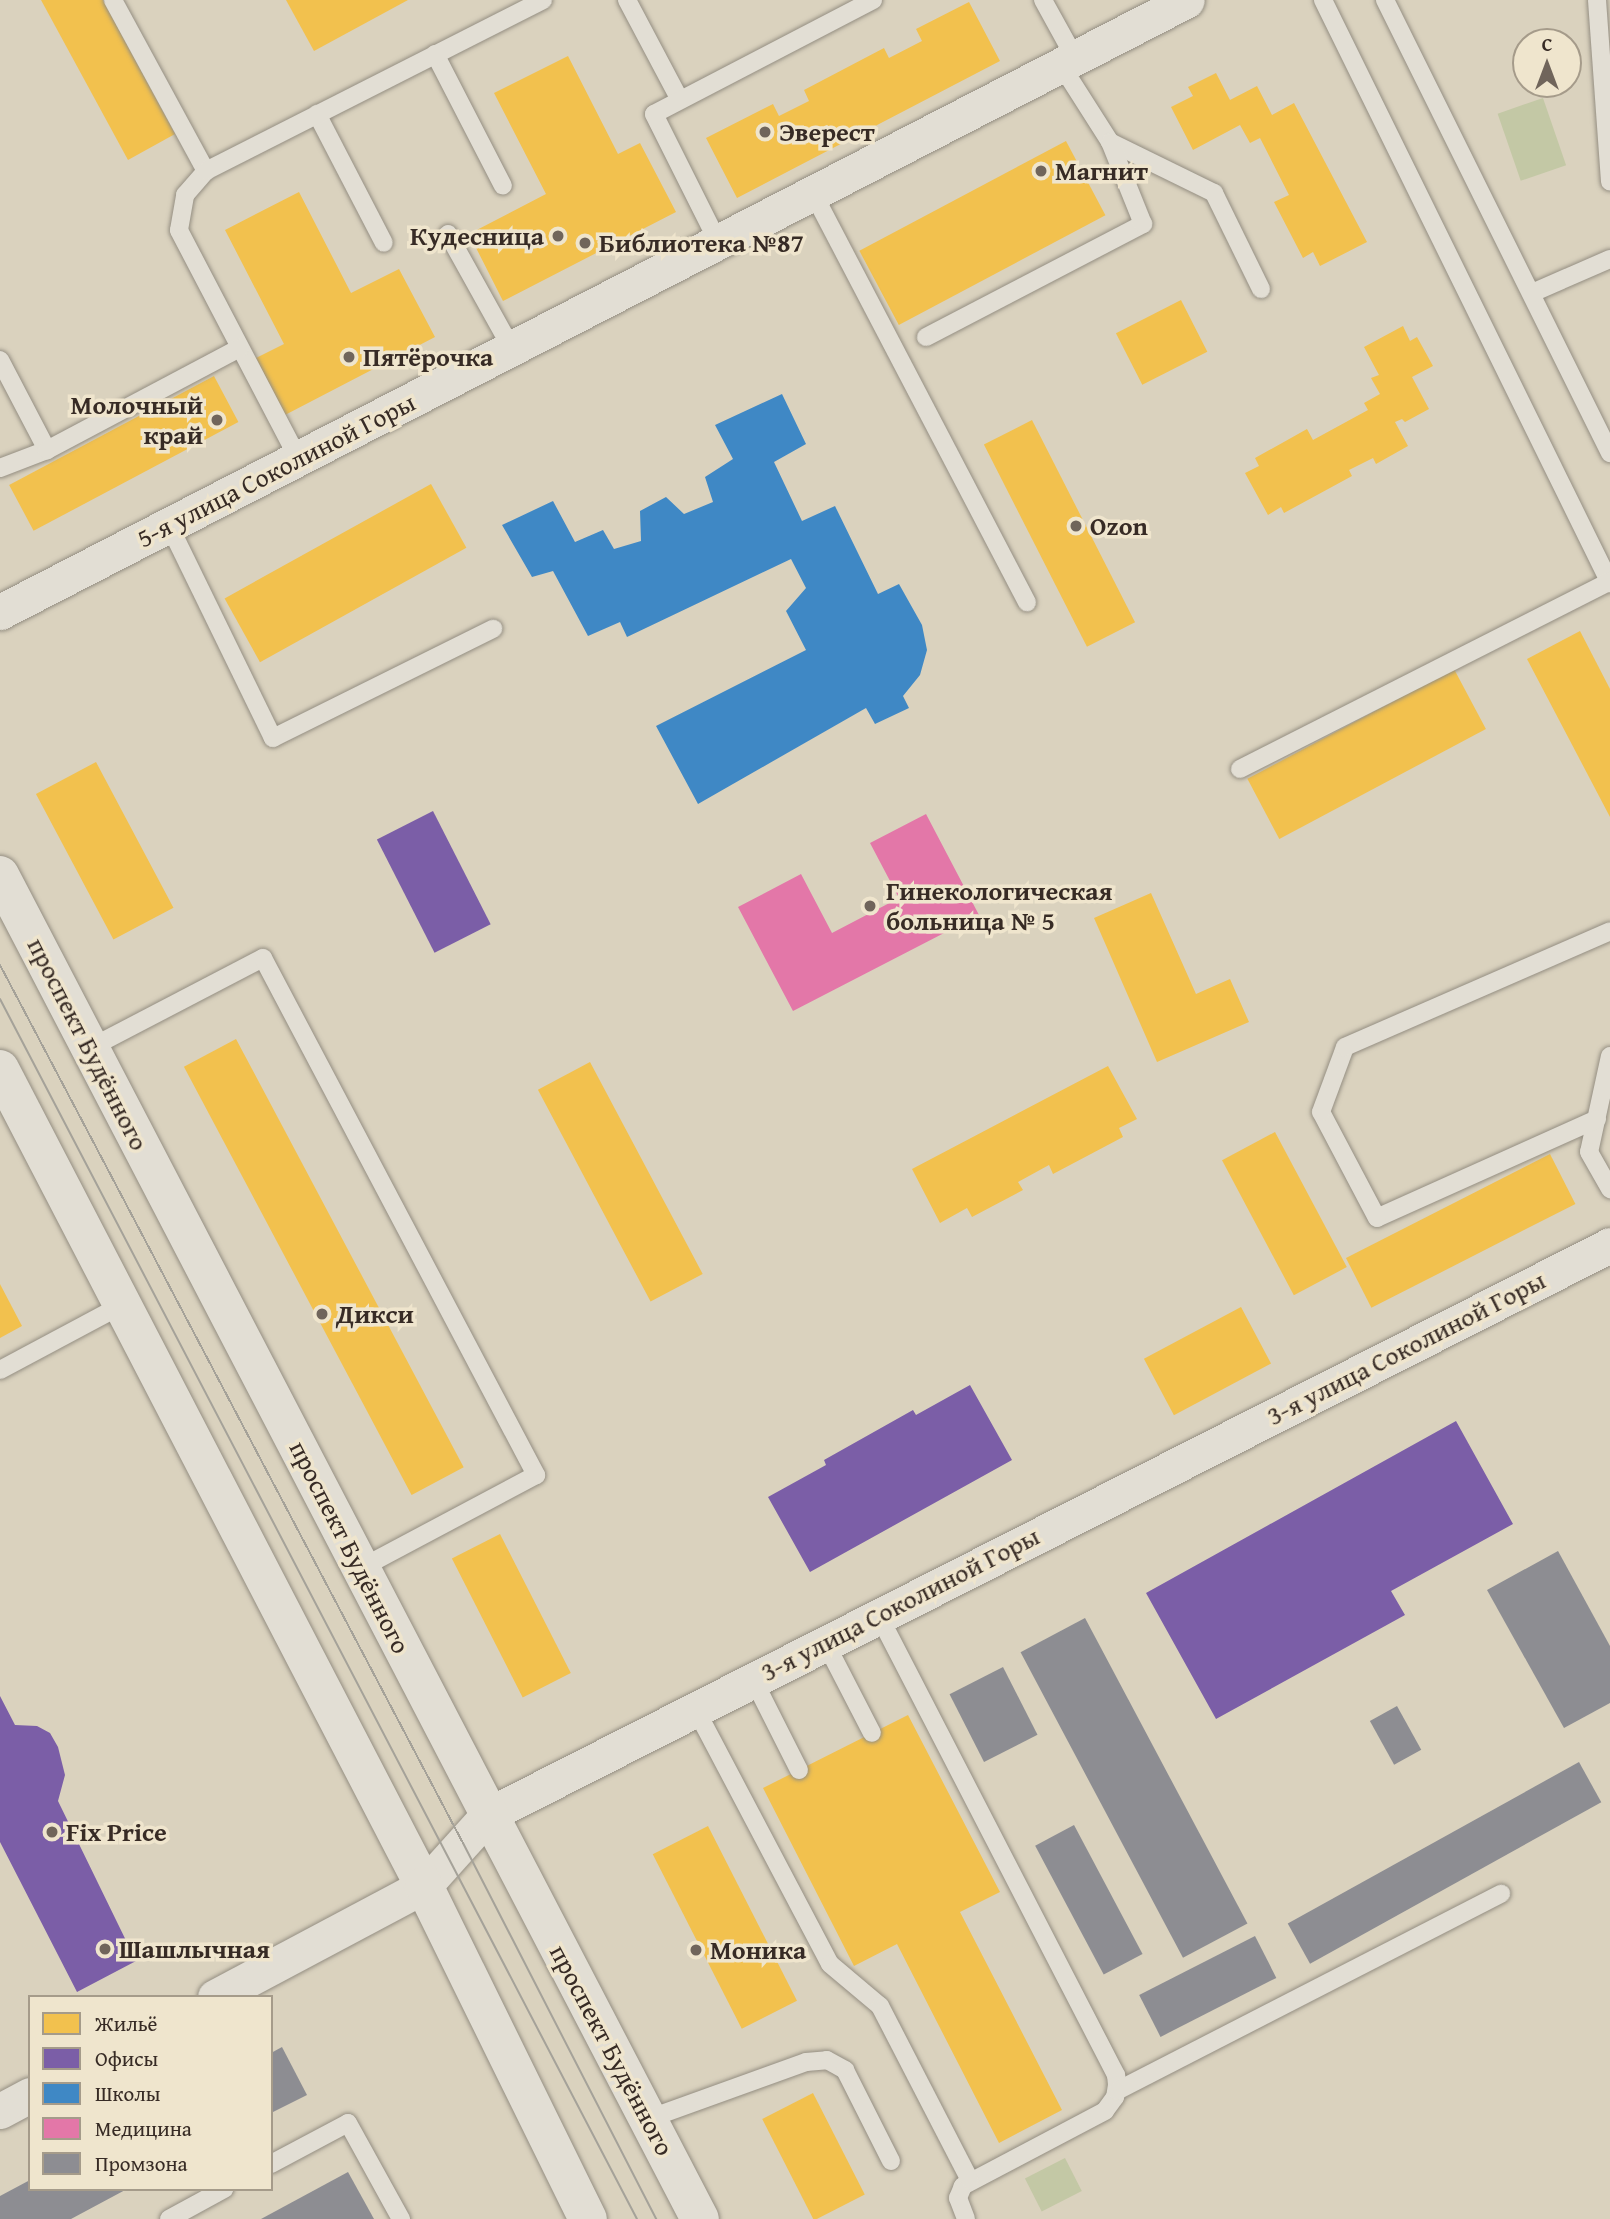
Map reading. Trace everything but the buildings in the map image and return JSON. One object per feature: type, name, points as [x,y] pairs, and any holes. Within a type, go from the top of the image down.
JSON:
[{"type":"main road","name":"проспект Будённого","points":[[0,874],[700,2219]]},
{"type":"main road","points":[[0,1069],[120,1306],[424,1886],[585,2214]]},
{"type":"street","name":"5-я улица Соколиной Горы","points":[[0,612],[1068,61],[1168,4]]},
{"type":"street","name":"3-я улица Соколиной Горы","points":[[219,1995],[424,1886],[488,1815],[1610,1245]]},
{"type":"lane","points":[[113,0],[206,171]]},
{"type":"lane","points":[[298,458],[179,230],[184,195],[206,171],[543,0]]},
{"type":"lane","points":[[627,0],[680,100]]},
{"type":"lane","points":[[718,242],[654,114],[871,0]]},
{"type":"lane","points":[[926,337],[1143,223],[1110,142],[1068,61],[1043,0]]},
{"type":"lane","points":[[1240,769],[1610,582],[1323,0]]},
{"type":"lane","points":[[1385,0],[1610,453]]},
{"type":"lane","points":[[1597,0],[1610,182]]},
{"type":"lane","points":[[435,54],[503,186]]},
{"type":"lane","points":[[317,114],[384,243]]},
{"type":"lane","points":[[1110,142],[1214,193],[1261,289]]},
{"type":"lane","points":[[813,193],[1027,603]]},
{"type":"lane","points":[[447,234],[512,349]]},
{"type":"lane","points":[[1532,293],[1610,259]]},
{"type":"lane","points":[[0,468],[47,450],[240,348]]},
{"type":"lane","points":[[0,360],[47,450]]},
{"type":"lane","points":[[169,525],[273,738],[493,629]]},
{"type":"lane","points":[[1597,1119],[1377,1218],[1321,1112],[1345,1047],[1610,931]]},
{"type":"lane","points":[[90,1048],[263,958],[536,1475],[361,1567]]},
{"type":"lane","points":[[1610,1056],[1589,1152],[1610,1189]]},
{"type":"lane","points":[[0,1370],[120,1306]]},
{"type":"lane","points":[[879,1616],[1116,2075],[1117,2091]]},
{"type":"lane","points":[[825,1643],[872,1733]]},
{"type":"lane","points":[[752,1679],[800,1770]]},
{"type":"lane","points":[[695,1708],[830,1964],[880,2006],[970,2180]]},
{"type":"lane","points":[[966,2219],[958,2198],[963,2186],[970,2180],[1105,2111],[1117,2091],[1501,1894]]},
{"type":"lane","points":[[648,2119],[806,2062],[827,2060],[845,2070],[891,2161]]},
{"type":"lane","points":[[273,2163],[348,2123],[401,2219]]},
{"type":"lane","points":[[169,2219],[220,2191]]},
{"type":"green space","points":[[1543,98],[1566,165],[1521,181],[1498,114]]},
{"type":"green space","points":[[1065,2158],[1082,2191],[1042,2211],[1025,2178]]},
{"type":"tram line","points":[[0,965],[463,1843],[656,2219]]},
{"type":"tram line","points":[[0,999],[637,2219]]},
{"type":"place","name":"Эверест","points":[[765,132]]},
{"type":"place","name":"Магнит","points":[[1041,171]]},
{"type":"place","name":"Кудесница","points":[[558,236]]},
{"type":"place","name":"Библиотека №87","points":[[585,243]]},
{"type":"place","name":"Пятёрочка","points":[[349,357]]},
{"type":"place","name":"Молочный край","points":[[217,420]]},
{"type":"place","name":"Ozon","points":[[1076,526]]},
{"type":"place","name":"Гинекологическая больница № 5","points":[[870,906]]},
{"type":"place","name":"Дикси","points":[[322,1314]]},
{"type":"place","name":"Fix Price","points":[[52,1832]]},
{"type":"place","name":"Шашлычная","points":[[105,1949]]},
{"type":"place","name":"Моника","points":[[696,1950]]}]
